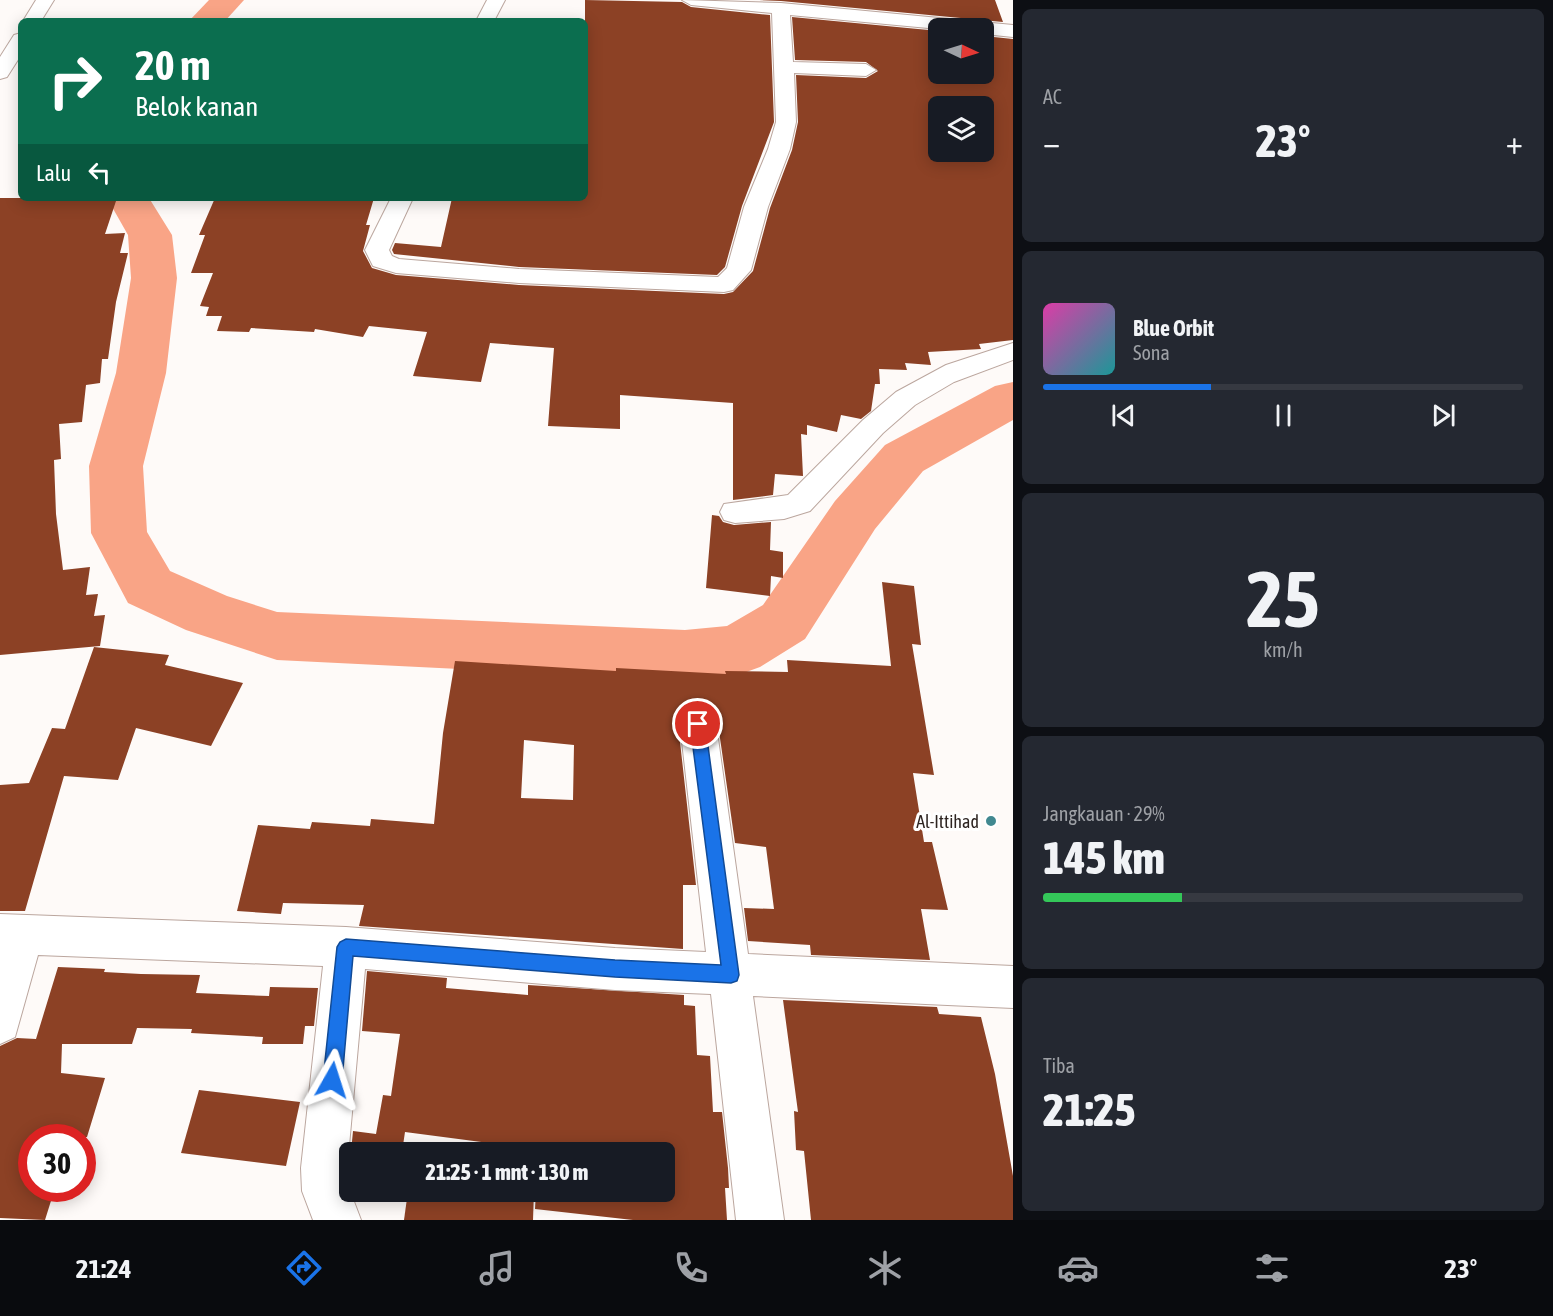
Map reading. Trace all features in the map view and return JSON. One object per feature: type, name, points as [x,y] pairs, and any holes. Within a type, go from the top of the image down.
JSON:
[{"type":"street","points":[[34,18],[45,0]]},
{"type":"street","points":[[487,18],[496,0]]},
{"type":"street","points":[[702,0],[781,8],[835,7],[1013,31]]},
{"type":"street","points":[[401,201],[377,250],[382,261],[396,267],[531,277],[724,285],[740,270],[756,207],[779,149],[786,122],[781,8]]},
{"type":"street","points":[[0,73],[18,44]]},
{"type":"street","points":[[782,67],[866,70]]},
{"type":"street","points":[[735,512],[784,508],[799,503],[884,417],[923,387],[977,362],[1013,351]]},
{"type":"street","points":[[698,724],[760,1220]]},
{"type":"street","points":[[0,1022],[11,935],[346,947],[615,969],[1013,987]]},
{"type":"street","points":[[337,1220],[326,1191],[324,1168],[346,947]]},
{"type":"building","points":[[585,0],[682,2],[691,7],[770,15],[774,122],[742,206],[725,267],[717,275],[519,267],[394,254],[392,250],[395,243],[441,247],[451,201],[588,201],[588,18],[585,18]]},
{"type":"building","points":[[759,0],[995,0],[1003,22],[994,21],[994,18],[961,18]]},
{"type":"building","points":[[792,17],[928,30],[928,84],[994,84],[994,37],[1013,39],[1013,340],[979,344],[981,349],[928,352],[931,365],[905,363],[907,370],[879,369],[880,384],[875,384],[871,411],[861,419],[841,415],[837,432],[807,425],[807,435],[801,434],[803,476],[775,474],[773,495],[733,500],[733,403],[620,395],[620,429],[548,426],[554,348],[490,343],[481,382],[413,376],[427,332],[369,326],[363,337],[315,329],[314,332],[251,328],[249,332],[217,331],[222,316],[206,316],[209,307],[200,306],[213,273],[191,273],[205,235],[199,235],[214,201],[373,201],[366,225],[370,225],[363,251],[372,268],[396,275],[519,285],[724,294],[733,292],[753,271],[770,208],[792,150],[798,122],[796,75],[866,78],[878,71],[866,62],[795,60]]},
{"type":"building","points":[[0,198],[18,198],[18,201],[116,201],[105,234],[125,233],[120,253],[128,253],[116,302],[108,359],[102,359],[100,383],[86,385],[82,422],[59,424],[61,459],[54,460],[56,514],[63,570],[90,567],[86,595],[98,594],[94,616],[105,615],[100,646],[0,655]]},
{"type":"building","points":[[712,515],[719,516],[723,522],[734,525],[771,522],[770,550],[783,552],[783,578],[771,576],[770,596],[706,588]]},
{"type":"building","points":[[882,582],[914,586],[921,645],[912,644],[934,775],[913,773],[924,842],[932,842],[948,910],[921,909],[930,960],[811,955],[810,945],[748,941],[744,908],[774,909],[766,847],[735,843],[718,724],[712,711],[699,707],[684,711],[678,724],[696,885],[683,885],[683,949],[359,926],[364,905],[283,903],[281,914],[237,911],[258,825],[310,829],[312,822],[370,826],[371,819],[434,824],[443,733],[455,661],[616,671],[616,668],[726,674],[725,671],[788,672],[787,660],[891,666]],"holes":[[[524,740],[574,745],[573,800],[521,798]]]},
{"type":"building","points":[[94,647],[169,655],[165,665],[243,683],[211,746],[136,728],[118,780],[64,776],[25,911],[0,911],[0,785],[29,783],[52,728],[65,729]]},
{"type":"building","points":[[58,967],[105,969],[104,972],[200,975],[196,993],[269,996],[270,987],[318,988],[314,1026],[305,1026],[303,1044],[262,1044],[263,1037],[191,1033],[192,1029],[137,1028],[132,1044],[62,1044],[61,1073],[105,1078],[91,1124],[18,1124],[18,1202],[51,1202],[45,1220],[0,1218],[0,1046],[17,1038],[36,1039]]},
{"type":"building","points":[[367,971],[447,978],[446,988],[528,995],[528,985],[684,995],[684,1005],[695,1006],[697,1055],[710,1056],[713,1112],[722,1112],[729,1188],[725,1188],[727,1220],[633,1220],[535,1209],[535,1202],[675,1202],[675,1142],[482,1142],[405,1132],[404,1142],[352,1142],[353,1131],[376,1134],[383,1095],[391,1096],[400,1034],[362,1031]]},
{"type":"building","points":[[783,1000],[937,1007],[939,1014],[981,1017],[995,1074],[1013,1176],[1013,1220],[811,1220],[804,1151],[796,1150],[794,1111],[798,1112]]},
{"type":"building","points":[[199,1090],[300,1102],[286,1166],[181,1153]]},
{"type":"building","points":[[406,1202],[534,1202],[533,1220],[404,1220]]},
{"type":"waterway","points":[[209,18],[228,0]]},
{"type":"waterway","points":[[130,201],[150,235],[154,278],[141,373],[116,466],[119,533],[149,587],[207,613],[277,636],[685,655],[738,650],[784,622],[855,515],[904,458],[1013,398]]},
{"type":"place","name":"Al-Ittihad","points":[[991,821]]},
{"type":"route","points":[[332,1080],[346,947],[615,969],[731,975],[698,724]]}]
